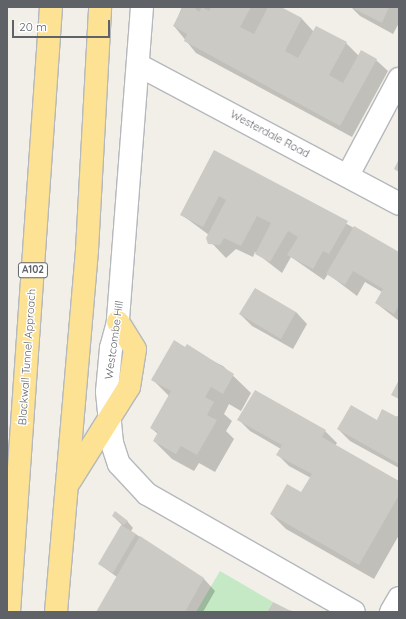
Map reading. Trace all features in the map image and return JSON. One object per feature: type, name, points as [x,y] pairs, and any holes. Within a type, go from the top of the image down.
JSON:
[{"type":"highway","name":"Blackwall Tunnel Approach","points":[[9,612],[52,7]]},
{"type":"highway","points":[[56,612],[70,482],[100,7]]},
{"type":"highway","points":[[70,482],[110,421],[129,387],[135,349],[118,322]]},
{"type":"street","name":"Westcombe Hill","points":[[118,322],[140,66],[142,7]]},
{"type":"street","name":"Westerdale Road","points":[[140,66],[348,175],[399,204]]},
{"type":"street","points":[[348,175],[399,79]]},
{"type":"street","points":[[110,421],[119,464],[148,494],[354,612]]},
{"type":"street","points":[[391,612],[399,598]]},
{"type":"green space","points":[[220,571],[273,602],[267,612],[196,612]]},
{"type":"building","points":[[183,7],[194,7],[199,12],[202,7],[209,11],[211,7],[251,7],[240,27],[254,34],[268,7],[281,7],[302,18],[285,51],[298,58],[316,26],[347,42],[329,75],[343,83],[361,50],[377,59],[340,126],[184,41],[187,34],[173,26]]},
{"type":"building","points":[[351,7],[389,7],[382,23]]},
{"type":"building","points":[[214,150],[348,221],[329,254],[323,251],[313,269],[287,255],[298,237],[288,231],[270,262],[255,254],[271,223],[257,216],[241,246],[224,238],[220,245],[208,244],[206,238],[226,200],[219,196],[203,227],[180,215]]},
{"type":"building","points":[[399,159],[399,172],[394,169]]},
{"type":"building","points":[[354,226],[399,252],[399,305],[394,314],[375,303],[383,289],[353,271],[345,285],[326,274]]},
{"type":"building","points":[[255,288],[296,312],[281,339],[239,314]]},
{"type":"building","points":[[174,340],[185,347],[187,344],[234,374],[223,394],[211,387],[205,397],[214,402],[207,415],[217,420],[197,455],[181,446],[176,454],[153,441],[158,432],[150,428],[171,391],[151,380]]},
{"type":"building","points":[[399,380],[399,399],[391,395]]},
{"type":"building","points":[[255,390],[326,430],[322,437],[399,481],[399,495],[359,565],[270,514],[287,484],[301,492],[312,474],[276,455],[282,445],[237,420]]},
{"type":"building","points":[[351,405],[377,420],[382,409],[397,417],[399,414],[399,464],[337,429]]},
{"type":"building","points":[[115,511],[128,521],[124,525],[112,516]]},
{"type":"building","points":[[121,525],[136,534],[113,573],[98,564]]},
{"type":"building","points":[[140,536],[204,578],[185,612],[96,612]]},
{"type":"building","points":[[273,602],[289,610],[296,612],[267,612]]}]
